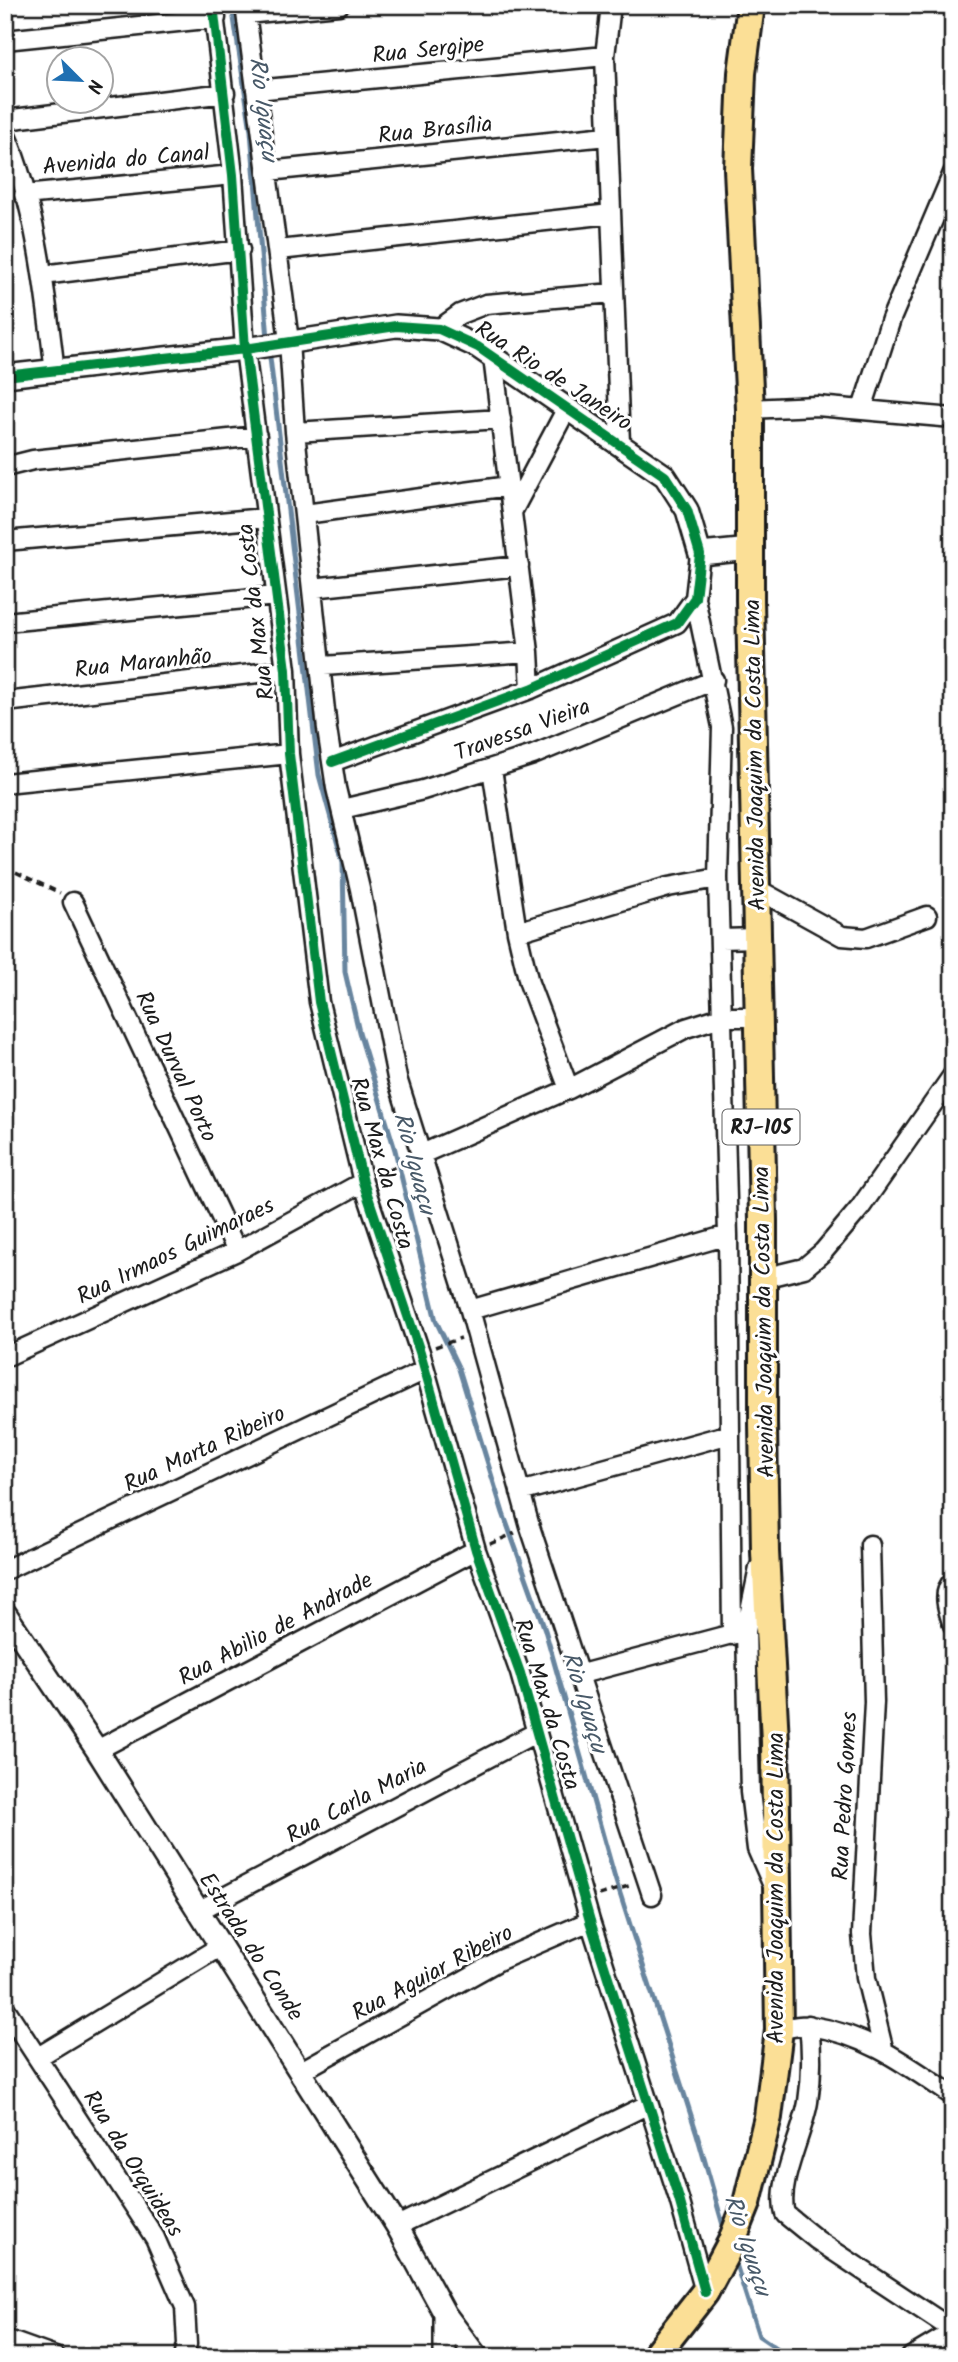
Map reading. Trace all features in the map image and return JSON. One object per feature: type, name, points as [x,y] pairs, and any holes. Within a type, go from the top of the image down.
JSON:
[{"type":"main road","name":"Avenida Joaquim da Costa Lima","points":[[654,2357],[705,2292],[731,2243],[747,2203],[768,2117],[779,2030],[775,1741],[765,1552],[750,409],[738,169],[742,73],[751,5]]},
{"type":"street","points":[[245,10],[339,5]]},
{"type":"street","points":[[611,5],[605,57],[620,443]]},
{"type":"street","name":"Rua Max da Costa","points":[[245,10],[279,250],[295,432],[332,762],[397,1078],[418,1156],[470,1310],[520,1492],[652,1895]]},
{"type":"street","points":[[5,40],[215,12]]},
{"type":"street","name":"Rua Max da Costa","points":[[215,12],[265,518],[286,670],[289,754],[319,1002],[366,1180],[520,1673],[590,1921],[679,2199],[705,2292]]},
{"type":"street","name":"Rua Sergipe","points":[[256,90],[605,57]]},
{"type":"street","points":[[5,120],[225,93]]},
{"type":"street","points":[[5,133],[14,153],[43,275],[55,372]]},
{"type":"street","name":"Rua Brasília","points":[[268,171],[607,136]]},
{"type":"street","points":[[862,409],[891,319],[953,173]]},
{"type":"street","name":"Avenida do Canal","points":[[24,195],[233,175]]},
{"type":"street","points":[[279,250],[611,214]]},
{"type":"street","points":[[43,275],[240,250]]},
{"type":"street","points":[[439,329],[460,314],[486,304],[614,293]]},
{"type":"street","name":"Rua Rio de Janeiro","points":[[287,341],[396,326],[439,329],[493,357],[665,476],[687,510],[700,554]]},
{"type":"street","points":[[5,376],[55,372],[287,341]]},
{"type":"street","name":"Rua Rio de Janeiro","points":[[493,357],[529,652],[531,689]]},
{"type":"street","points":[[750,409],[817,406],[953,418]]},
{"type":"street","points":[[512,512],[567,408]]},
{"type":"street","points":[[295,432],[501,419]]},
{"type":"street","points":[[5,467],[33,460],[257,436]]},
{"type":"street","points":[[305,514],[509,486]]},
{"type":"street","points":[[5,541],[265,518]]},
{"type":"street","points":[[751,549],[700,554],[695,598],[722,727],[718,878],[729,1235],[730,1434],[739,1633],[753,1826],[757,1849],[776,1891]]},
{"type":"street","points":[[312,588],[519,566]]},
{"type":"street","points":[[5,622],[276,596]]},
{"type":"street","points":[[332,762],[531,689],[668,628],[687,612],[695,598]]},
{"type":"street","points":[[323,666],[529,652]]},
{"type":"street","name":"Rua Maranhão","points":[[5,702],[286,670]]},
{"type":"street","name":"Travessa Vieira","points":[[342,809],[423,790],[492,769],[714,680]]},
{"type":"street","points":[[5,783],[289,754]]},
{"type":"street","points":[[492,769],[517,932],[529,983],[569,1089]]},
{"type":"street","points":[[517,932],[668,887],[718,878]]},
{"type":"street","points":[[757,888],[842,936],[866,938],[927,916]]},
{"type":"street","name":"Rua Durval Porto","points":[[73,902],[237,1251]]},
{"type":"street","points":[[720,939],[758,938]]},
{"type":"street","points":[[418,1156],[569,1089],[686,1028],[722,1017],[758,1017]]},
{"type":"street","points":[[763,1278],[804,1268],[823,1252],[860,1208],[953,1075]]},
{"type":"street","name":"Rua Irmaos Guimaraes","points":[[5,1357],[237,1251],[366,1180]]},
{"type":"street","points":[[470,1310],[729,1235]]},
{"type":"street","name":"Rua Marta Ribeiro","points":[[5,1570],[425,1370]]},
{"type":"street","points":[[520,1492],[730,1434]]},
{"type":"street","name":"Rua Pedro Gomes","points":[[870,1545],[874,1702],[862,1934],[866,1978],[883,2048]]},
{"type":"street","name":"Rua Abilio de Andrade","points":[[97,1750],[480,1549]]},
{"type":"street","points":[[739,1633],[765,1552]]},
{"type":"street","points":[[953,1581],[948,1586],[946,1598],[953,1625]]},
{"type":"street","name":"Estrada do Conde","points":[[7,1619],[97,1750],[397,2226],[445,2314],[477,2357]]},
{"type":"street","points":[[581,1674],[739,1633]]},
{"type":"street","name":"Rua Carla Maria","points":[[198,1911],[537,1732]]},
{"type":"street","name":"Rua Aguiar Ribeiro","points":[[301,2071],[500,1960],[590,1921]]},
{"type":"street","points":[[38,2057],[221,1946]]},
{"type":"street","name":"Rua da Orquideas","points":[[5,2008],[155,2238],[185,2307],[187,2344],[184,2357]]},
{"type":"street","points":[[809,2025],[812,2062],[808,2104],[782,2194],[785,2214],[817,2240],[953,2331],[911,2357]]},
{"type":"street","points":[[779,2030],[809,2025],[883,2048],[953,2096]]},
{"type":"street","points":[[397,2226],[647,2105]]},
{"type":"street","name":"Estrada do Conde","points":[[445,2314],[445,2357]]},
{"type":"street","points":[[5,2339],[54,2357]]},
{"type":"path","points":[[5,867],[49,885],[73,902]]},
{"type":"path","points":[[366,1180],[418,1156]]},
{"type":"path","points":[[428,1349],[468,1336]]},
{"type":"path","points":[[480,1549],[521,1531]]},
{"type":"path","points":[[596,1896],[638,1883]]},
{"type":"waterway","name":"Rio Iguaçu","points":[[232,5],[251,131],[268,339]]},
{"type":"waterway","name":"Rio Iguaçu","points":[[269,349],[319,775],[343,862],[345,972],[359,1032],[395,1150],[436,1321],[459,1369],[503,1513],[545,1630],[615,1878],[697,2134],[725,2232]]},
{"type":"waterway","name":"Rio Iguaçu","points":[[734,2258],[759,2336],[790,2357]]},
{"type":"cycle path","points":[[213,5],[233,175],[245,349],[286,670],[289,754],[319,1002],[363,1182],[420,1352],[476,1550],[520,1673],[590,1921],[679,2199],[705,2292]]},
{"type":"cycle path","points":[[5,376],[245,349],[396,326],[439,329],[478,347],[665,476],[687,510],[700,554],[695,598],[677,623],[531,689],[332,762]]}]
